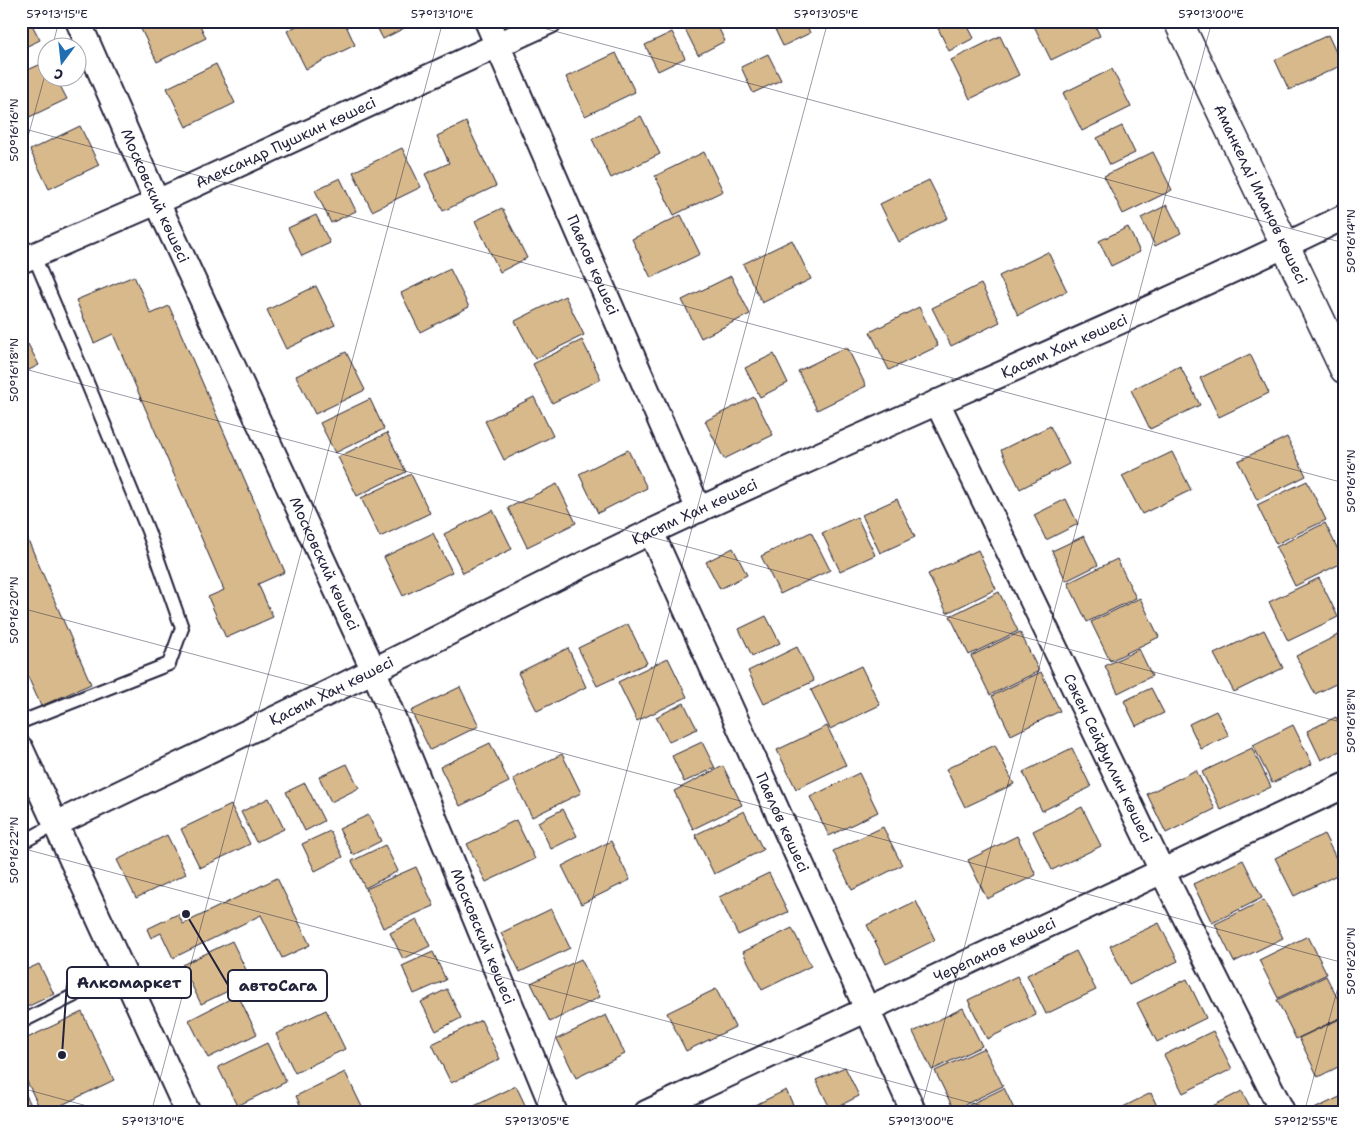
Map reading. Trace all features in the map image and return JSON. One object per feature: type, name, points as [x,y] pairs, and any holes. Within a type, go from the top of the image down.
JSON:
[{"type":"main road","name":"Аманкелді Иманов көшесі","points":[[1178,21],[1344,369]]},
{"type":"street","name":"Московский көшесі","points":[[78,21],[157,202],[374,671],[555,1113]]},
{"type":"street","name":"Павлов көшесі","points":[[487,21],[699,510]]},
{"type":"street","name":"Александр Пушкин көшесі","points":[[28,259],[157,202],[550,21]]},
{"type":"street","name":"Қасым Хан көшесі","points":[[56,824],[374,671],[651,532],[937,402],[1024,365],[1344,217]]},
{"type":"street","name":"Сәкен Сейфуллин көшесі","points":[[937,402],[1163,873],[1283,1113]]},
{"type":"street","name":"Павлов көшесі","points":[[651,532],[914,1113]]},
{"type":"street","points":[[21,749],[188,1113]]},
{"type":"street","name":"Черепанов көшесі","points":[[646,1113],[866,1008],[1163,873],[1344,786]]},
{"type":"lane","points":[[21,722],[169,664],[182,628],[148,532],[82,370],[28,259]]},
{"type":"lane","points":[[21,842],[56,824]]},
{"type":"lane","points":[[21,1022],[123,971]]},
{"type":"building","points":[[21,21],[30,21],[39,38],[38,41],[21,49]]},
{"type":"building","points":[[142,21],[198,21],[206,38],[157,62],[138,23]]},
{"type":"building","points":[[306,21],[344,21],[355,45],[306,69],[287,31]]},
{"type":"building","points":[[374,21],[418,21],[383,39]]},
{"type":"building","points":[[701,21],[715,21],[725,41],[698,55],[685,29]]},
{"type":"building","points":[[771,21],[805,21],[810,33],[783,46]]},
{"type":"building","points":[[965,21],[974,38],[949,51],[935,22]]},
{"type":"building","points":[[1093,21],[1100,36],[1051,60],[1032,22]]},
{"type":"building","points":[[672,32],[685,58],[658,71],[645,45]]},
{"type":"building","points":[[1328,35],[1342,65],[1289,90],[1275,60]]},
{"type":"building","points":[[1000,36],[1019,75],[970,99],[951,60]]},
{"type":"building","points":[[616,53],[635,92],[585,116],[566,77]]},
{"type":"building","points":[[768,54],[781,80],[753,93],[741,67]]},
{"type":"building","points":[[216,64],[235,103],[186,127],[167,88]]},
{"type":"building","points":[[38,65],[38,88],[61,88],[67,99],[21,121],[21,73]]},
{"type":"building","points":[[1112,69],[1131,107],[1082,131],[1063,93]]},
{"type":"building","points":[[641,116],[660,154],[611,178],[592,139]]},
{"type":"building","points":[[466,122],[496,186],[443,211],[425,174],[449,163],[437,136]]},
{"type":"building","points":[[80,126],[99,165],[49,189],[30,150]]},
{"type":"building","points":[[1122,126],[1135,153],[1110,165],[1097,138]]},
{"type":"building","points":[[402,148],[421,187],[372,211],[353,172]]},
{"type":"building","points":[[704,152],[723,191],[674,215],[655,176]]},
{"type":"building","points":[[1153,152],[1172,190],[1123,214],[1104,176]]},
{"type":"building","points":[[340,178],[356,211],[331,223],[315,190]]},
{"type":"building","points":[[929,180],[948,218],[899,242],[880,204]]},
{"type":"building","points":[[1167,205],[1181,233],[1155,246],[1141,218]]},
{"type":"building","points":[[502,208],[527,258],[500,272],[475,221]]},
{"type":"building","points":[[316,215],[330,243],[302,256],[288,228]]},
{"type":"building","points":[[681,215],[700,254],[651,278],[632,239]]},
{"type":"building","points":[[1128,227],[1140,252],[1111,266],[1099,241]]},
{"type":"building","points":[[792,240],[811,279],[762,303],[743,264]]},
{"type":"building","points":[[1048,252],[1067,291],[1018,315],[999,276]]},
{"type":"building","points":[[450,269],[469,307],[420,332],[401,293]]},
{"type":"building","points":[[134,276],[151,314],[169,306],[285,572],[258,584],[273,617],[226,638],[208,597],[224,590],[113,334],[94,343],[76,300]]},
{"type":"building","points":[[731,276],[750,314],[701,338],[682,300]]},
{"type":"building","points":[[981,284],[1000,322],[951,346],[932,308]]},
{"type":"building","points":[[316,286],[335,325],[286,349],[267,310]]},
{"type":"building","points":[[565,296],[584,335],[535,359],[515,321]]},
{"type":"building","points":[[919,307],[938,346],[889,370],[870,332]]},
{"type":"building","points":[[582,340],[601,379],[552,403],[533,364]]},
{"type":"building","points":[[28,344],[39,365],[21,374],[21,347]]},
{"type":"building","points":[[847,347],[866,386],[817,410],[798,371]]},
{"type":"building","points":[[346,352],[365,390],[315,414],[296,376]]},
{"type":"building","points":[[774,354],[788,383],[760,397],[745,368]]},
{"type":"building","points":[[1250,354],[1269,393],[1219,417],[1200,378]]},
{"type":"building","points":[[1180,366],[1200,405],[1150,429],[1131,390]]},
{"type":"building","points":[[534,397],[553,436],[504,460],[485,421]]},
{"type":"building","points":[[754,397],[773,435],[724,459],[705,421]]},
{"type":"building","points":[[370,399],[384,429],[335,453],[320,423]]},
{"type":"building","points":[[1050,426],[1069,464],[1020,489],[1001,450]]},
{"type":"building","points":[[387,433],[406,472],[357,496],[338,457]]},
{"type":"building","points":[[1287,437],[1306,476],[1257,500],[1238,461]]},
{"type":"building","points":[[628,450],[647,488],[598,513],[579,474]]},
{"type":"building","points":[[1172,452],[1191,490],[1142,514],[1122,476]]},
{"type":"building","points":[[411,474],[430,513],[380,537],[361,498]]},
{"type":"building","points":[[1307,481],[1326,520],[1276,544],[1257,505]]},
{"type":"building","points":[[557,484],[576,523],[527,547],[508,508]]},
{"type":"building","points":[[897,499],[915,537],[880,553],[862,515]]},
{"type":"building","points":[[1066,499],[1078,524],[1046,540],[1034,515]]},
{"type":"building","points":[[493,510],[512,549],[463,573],[444,534]]},
{"type":"building","points":[[857,517],[875,555],[840,571],[822,533]]},
{"type":"building","points":[[1325,523],[1344,562],[1295,586],[1276,547]]},
{"type":"building","points":[[21,524],[91,684],[41,706],[21,661]]},
{"type":"building","points":[[811,532],[830,570],[780,594],[761,556]]},
{"type":"building","points":[[433,533],[452,572],[403,596],[384,557]]},
{"type":"building","points":[[1084,536],[1098,565],[1066,581],[1052,551]]},
{"type":"building","points":[[733,548],[747,575],[720,589],[706,562]]},
{"type":"building","points":[[978,550],[996,589],[947,613],[928,574]]},
{"type":"building","points":[[1117,559],[1136,598],[1087,622],[1068,583]]},
{"type":"building","points":[[1319,578],[1338,617],[1288,641],[1269,602]]},
{"type":"building","points":[[999,592],[1018,631],[969,655],[950,616]]},
{"type":"building","points":[[1140,598],[1159,637],[1110,661],[1091,622]]},
{"type":"building","points":[[766,616],[780,643],[752,656],[739,629]]},
{"type":"building","points":[[628,624],[647,663],[597,686],[578,648]]},
{"type":"building","points":[[1264,630],[1283,668],[1234,692],[1214,654]]},
{"type":"building","points":[[1020,632],[1039,671],[990,695],[971,656]]},
{"type":"building","points":[[1344,632],[1344,680],[1315,694],[1296,656]]},
{"type":"building","points":[[797,647],[814,681],[764,704],[748,671]]},
{"type":"building","points":[[568,648],[586,687],[537,711],[518,673]]},
{"type":"building","points":[[1139,649],[1152,676],[1118,693],[1105,666]]},
{"type":"building","points":[[668,658],[687,697],[637,721],[618,682]]},
{"type":"building","points":[[861,666],[880,705],[830,729],[811,690]]},
{"type":"building","points":[[1041,672],[1060,711],[1011,735],[992,696]]},
{"type":"building","points":[[460,687],[479,726],[430,750],[411,711]]},
{"type":"building","points":[[1151,688],[1164,713],[1136,726],[1124,701]]},
{"type":"building","points":[[684,703],[697,729],[669,742],[656,717]]},
{"type":"building","points":[[1216,711],[1229,736],[1201,749],[1189,724]]},
{"type":"building","points":[[1336,717],[1344,733],[1344,749],[1321,760],[1307,731]]},
{"type":"building","points":[[1293,725],[1312,764],[1272,783],[1253,745]]},
{"type":"building","points":[[827,726],[846,765],[796,789],[777,750]]},
{"type":"building","points":[[702,742],[715,768],[684,782],[672,756]]},
{"type":"building","points":[[490,743],[509,782],[460,806],[440,767]]},
{"type":"building","points":[[995,745],[1014,784],[965,807],[946,769]]},
{"type":"building","points":[[1072,748],[1091,787],[1042,811],[1023,772]]},
{"type":"building","points":[[1252,748],[1271,787],[1221,810],[1202,772]]},
{"type":"building","points":[[562,754],[581,793],[532,817],[513,779]]},
{"type":"building","points":[[347,764],[359,788],[331,802],[319,777]]},
{"type":"building","points":[[723,766],[742,805],[693,829],[674,791]]},
{"type":"building","points":[[1196,770],[1215,809],[1166,833],[1147,794]]},
{"type":"building","points":[[859,773],[878,812],[829,836],[810,797]]},
{"type":"building","points":[[305,783],[324,821],[305,831],[286,792]]},
{"type":"building","points":[[269,798],[284,829],[256,842],[241,812]]},
{"type":"building","points":[[231,805],[250,844],[200,868],[181,829]]},
{"type":"building","points":[[1082,807],[1101,846],[1052,870],[1033,831]]},
{"type":"building","points":[[563,809],[577,836],[551,849],[538,822]]},
{"type":"building","points":[[744,811],[763,850],[714,874],[695,835]]},
{"type":"building","points":[[368,815],[381,841],[353,855],[339,829]]},
{"type":"building","points":[[516,820],[535,859],[486,882],[467,844]]},
{"type":"building","points":[[883,827],[902,865],[852,890],[833,851]]},
{"type":"building","points":[[330,831],[343,857],[315,871],[302,844]]},
{"type":"building","points":[[1324,834],[1343,872],[1294,896],[1275,858]]},
{"type":"building","points":[[167,835],[186,874],[136,898],[117,860]]},
{"type":"building","points":[[1017,836],[1036,875],[987,899],[968,860]]},
{"type":"building","points":[[611,841],[630,880],[581,904],[562,866]]},
{"type":"building","points":[[385,845],[398,871],[365,888],[352,861]]},
{"type":"building","points":[[1243,860],[1262,898],[1212,923],[1193,884]]},
{"type":"building","points":[[416,867],[434,906],[383,928],[366,889]]},
{"type":"building","points":[[769,873],[788,912],[738,935],[719,897]]},
{"type":"building","points":[[277,878],[310,945],[282,958],[261,915],[173,958],[161,933],[151,938],[147,929],[178,914],[183,924]]},
{"type":"building","points":[[1264,900],[1283,938],[1234,962],[1215,924]]},
{"type":"building","points":[[916,901],[935,940],[886,964],[867,925]]},
{"type":"building","points":[[551,909],[570,948],[520,972],[501,933]]},
{"type":"building","points":[[417,919],[430,946],[403,959],[390,933]]},
{"type":"building","points":[[1159,923],[1178,961],[1129,985],[1110,946]]},
{"type":"building","points":[[792,928],[811,966],[762,990],[743,952]]},
{"type":"building","points":[[1308,936],[1327,974],[1278,998],[1259,960]]},
{"type":"building","points":[[232,941],[251,980],[201,1004],[182,965]]},
{"type":"building","points":[[1076,951],[1096,990],[1046,1014],[1027,975]]},
{"type":"building","points":[[433,952],[446,980],[414,994],[402,966]]},
{"type":"building","points":[[581,959],[600,997],[550,1022],[531,983]]},
{"type":"building","points":[[39,964],[54,994],[27,1007],[21,996],[21,972]]},
{"type":"building","points":[[1017,976],[1036,1015],[987,1039],[968,1000]]},
{"type":"building","points":[[1326,976],[1344,1011],[1344,1016],[1296,1039],[1277,1000]]},
{"type":"building","points":[[1187,979],[1206,1018],[1157,1042],[1137,1003]]},
{"type":"building","points":[[447,989],[461,1018],[436,1031],[421,1002]]},
{"type":"building","points":[[716,989],[735,1027],[686,1051],[667,1013]]},
{"type":"building","points":[[238,995],[257,1034],[208,1058],[189,1020]]},
{"type":"building","points":[[963,1008],[982,1046],[932,1070],[913,1032]]},
{"type":"building","points":[[326,1010],[345,1049],[295,1073],[276,1034]]},
{"type":"building","points":[[82,1012],[114,1080],[42,1113],[21,1069],[21,1041]]},
{"type":"building","points":[[606,1015],[625,1054],[576,1078],[557,1039]]},
{"type":"building","points":[[1344,1017],[1344,1064],[1318,1077],[1299,1038]]},
{"type":"building","points":[[481,1020],[500,1059],[451,1083],[432,1044]]},
{"type":"building","points":[[1213,1031],[1232,1069],[1183,1093],[1164,1055]]},
{"type":"building","points":[[267,1043],[286,1082],[237,1106],[218,1067]]},
{"type":"building","points":[[984,1048],[1003,1086],[954,1110],[935,1071]]},
{"type":"building","points":[[845,1067],[859,1096],[831,1110],[816,1080]]},
{"type":"building","points":[[345,1072],[364,1111],[360,1113],[304,1113],[296,1096]]},
{"type":"building","points":[[516,1086],[529,1113],[468,1113],[466,1110]]},
{"type":"building","points":[[1004,1088],[1016,1113],[955,1113],[955,1112]]},
{"type":"building","points":[[786,1090],[797,1113],[739,1113]]},
{"type":"building","points":[[24,1091],[35,1113],[21,1113],[21,1092]]},
{"type":"building","points":[[1242,1091],[1253,1113],[1199,1113]]},
{"type":"building","points":[[1151,1093],[1160,1113],[1111,1113]]},
{"type":"building","points":[[1344,1095],[1344,1113],[1313,1113],[1312,1110]]},
{"type":"place","name":"автоСага","points":[[186,914]]},
{"type":"place","name":"Алкомаркет","points":[[62,1055]]}]
